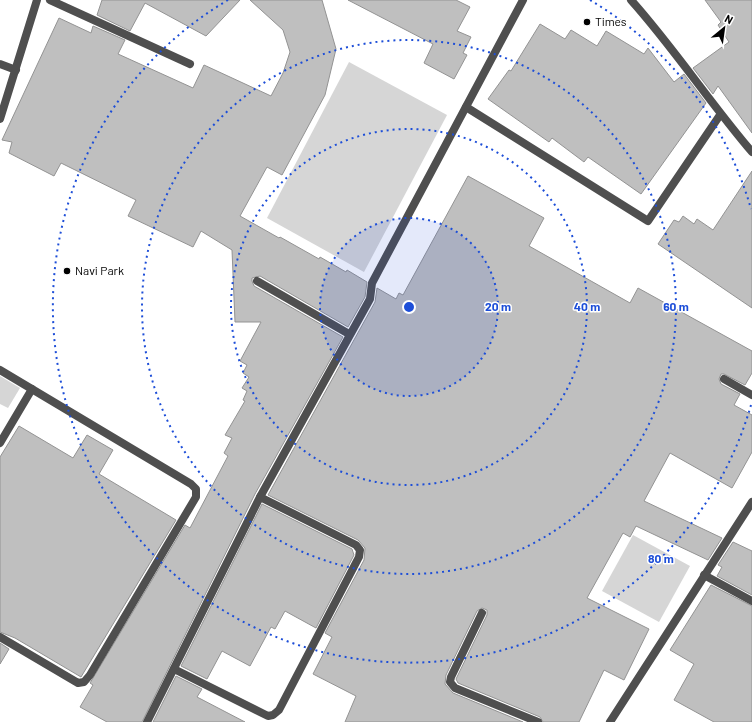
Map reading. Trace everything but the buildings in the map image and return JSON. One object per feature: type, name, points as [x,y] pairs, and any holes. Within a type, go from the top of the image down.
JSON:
[{"type":"street","points":[[0,119],[37,0]]},
{"type":"street","points":[[50,0],[190,64]]},
{"type":"street","points":[[147,722],[260,496],[349,334],[370,299],[372,283],[523,0]]},
{"type":"street","points":[[631,0],[646,17],[720,115],[752,152]]},
{"type":"street","points":[[0,64],[16,70]]},
{"type":"street","points":[[466,107],[648,221],[720,115]]},
{"type":"street","points":[[258,280],[349,334]]},
{"type":"street","points":[[0,370],[192,484],[196,489],[196,497],[90,675],[84,682],[78,683],[0,637]]},
{"type":"street","points":[[724,379],[752,395]]},
{"type":"street","points":[[0,443],[32,388]]},
{"type":"street","points":[[174,669],[268,716],[273,715],[279,710],[359,557],[360,550],[356,545],[260,496]]},
{"type":"street","points":[[610,722],[752,502]]},
{"type":"street","points":[[704,575],[752,602]]},
{"type":"street","points":[[482,613],[450,682],[455,688],[538,722]]},
{"type":"shaded area","points":[[349,62],[447,115],[364,272],[267,218]]},
{"type":"shaded area","points":[[0,376],[20,388],[8,408],[0,404]]},
{"type":"shaded area","points":[[633,535],[690,566],[659,622],[602,591]]},
{"type":"place","name":"Times","points":[[587,22]]},
{"type":"place","name":"Navi Park","points":[[67,271]]}]
